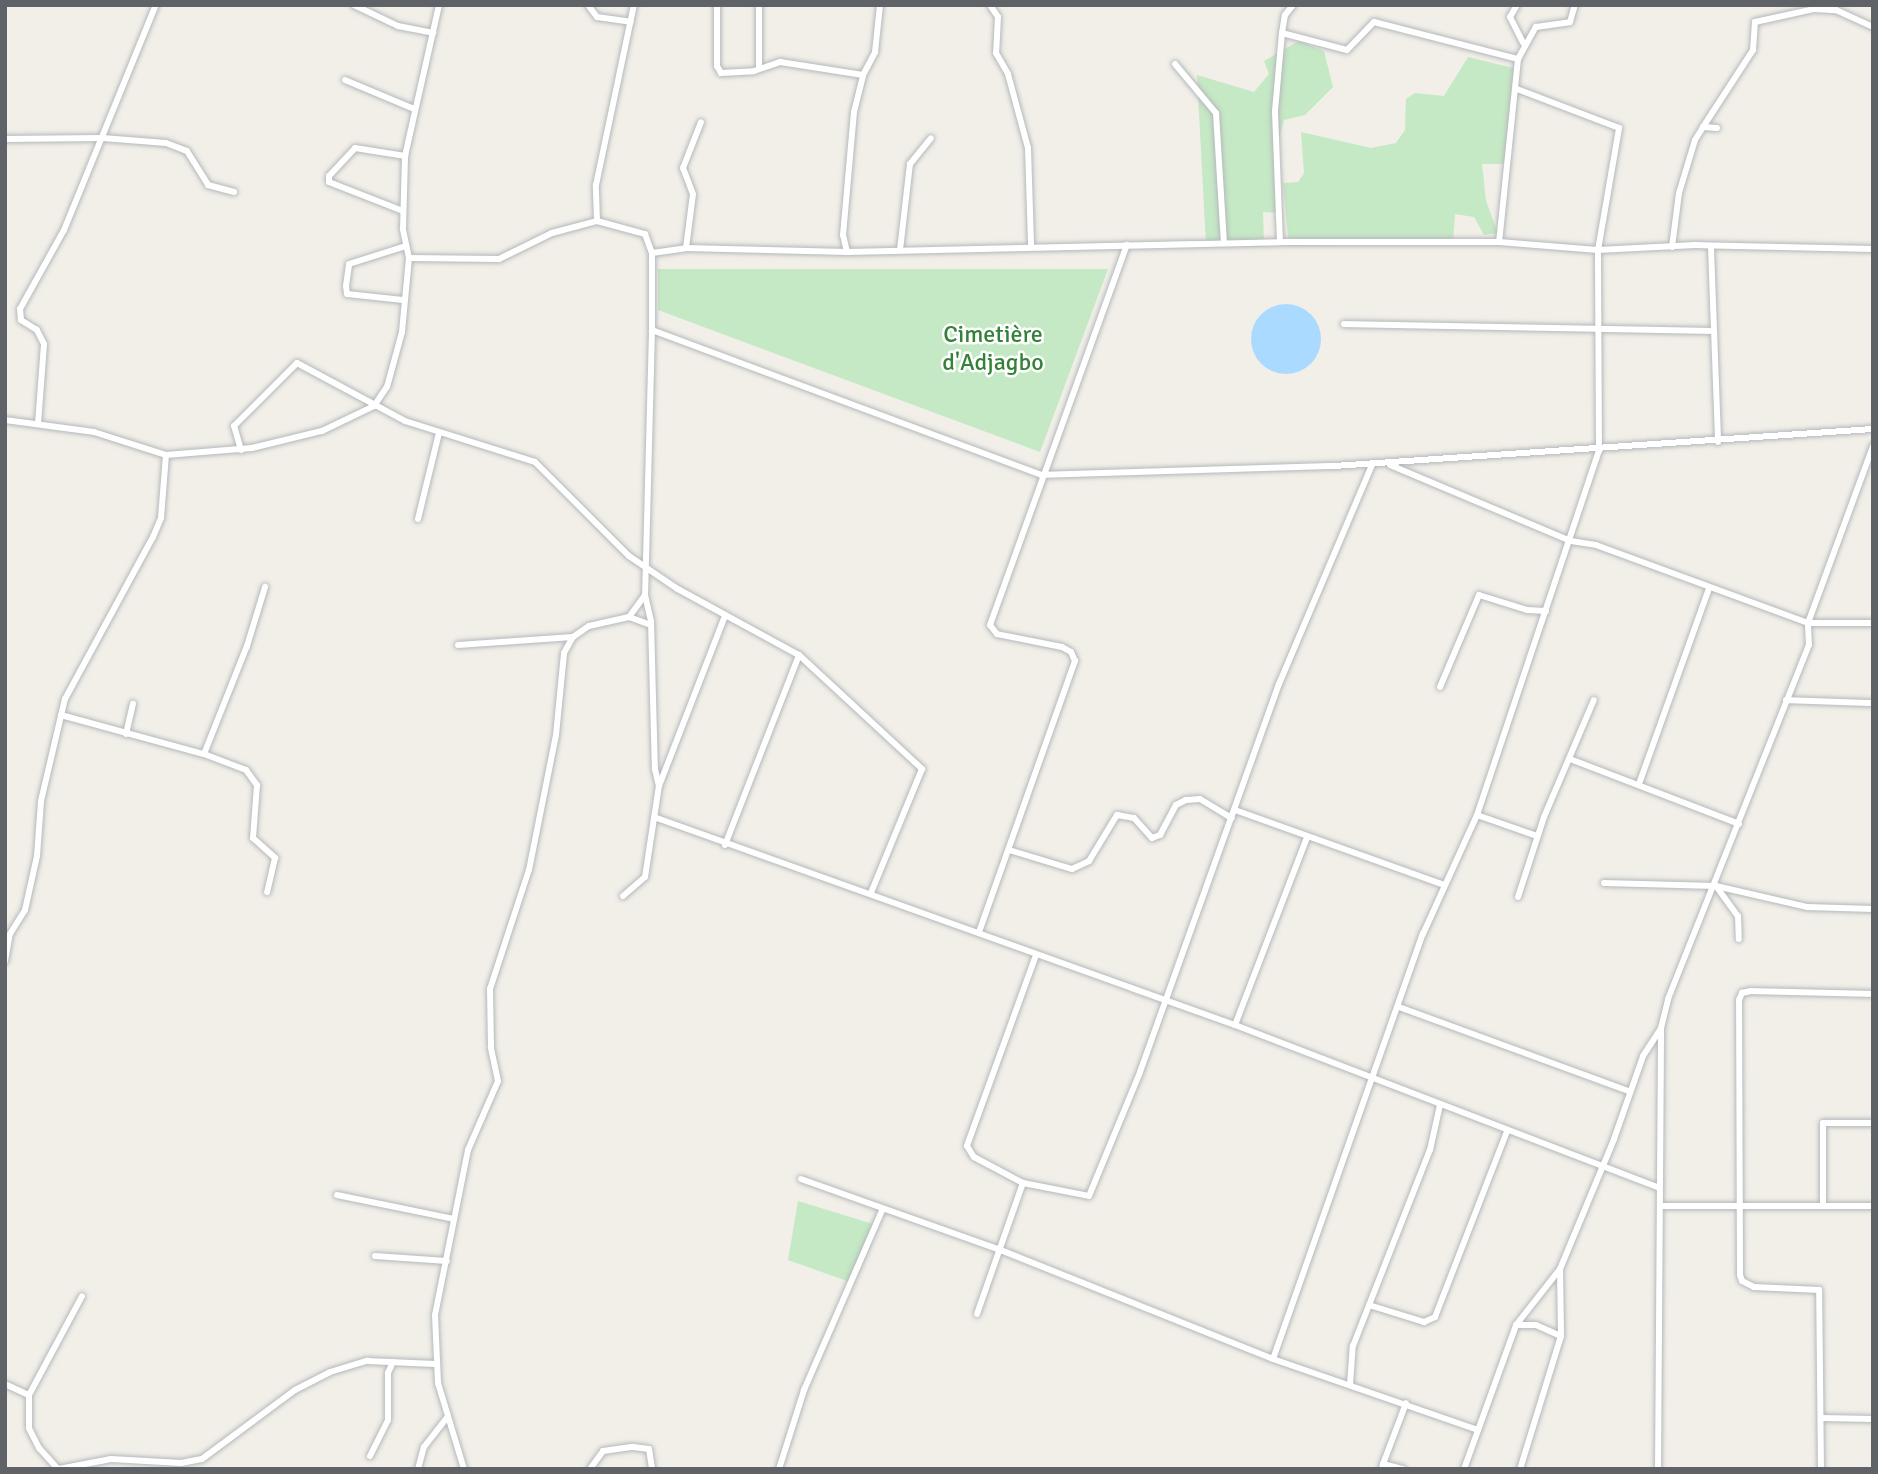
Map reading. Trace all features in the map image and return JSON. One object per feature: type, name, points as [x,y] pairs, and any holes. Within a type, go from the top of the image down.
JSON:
[{"type":"street","points":[[38,424],[44,344],[37,330],[21,320],[20,309],[64,230],[156,5]]},
{"type":"street","points":[[354,5],[398,26],[433,33]]},
{"type":"street","points":[[5,419],[94,432],[166,455],[241,450],[322,430],[374,406],[387,387],[399,351],[409,258],[403,211],[405,156],[439,5]]},
{"type":"street","points":[[588,5],[597,17],[631,22]]},
{"type":"street","points":[[597,221],[596,185],[634,5]]},
{"type":"street","points":[[717,5],[718,71],[754,71],[760,66],[805,64],[863,75]]},
{"type":"street","points":[[759,5],[760,66]]},
{"type":"street","points":[[847,251],[843,235],[849,164],[863,75],[875,52],[880,5]]},
{"type":"street","points":[[990,5],[998,17],[996,54],[1008,74],[1028,148],[1031,245]]},
{"type":"street","points":[[1280,242],[1275,111],[1285,15],[1293,5]]},
{"type":"street","points":[[1517,5],[1510,17],[1523,43]]},
{"type":"street","points":[[1499,242],[1517,89],[1518,59],[1523,43],[1536,27],[1570,22],[1575,5]]},
{"type":"street","points":[[1672,247],[1682,182],[1703,127],[1753,51],[1755,22],[1814,9],[1836,10],[1873,27]]},
{"type":"street","points":[[1282,33],[1347,50],[1374,22],[1518,59]]},
{"type":"street","points":[[1175,64],[1216,113],[1224,242]]},
{"type":"street","points":[[345,80],[414,109]]},
{"type":"street","points":[[1273,1359],[1444,886],[1477,814],[1571,541],[1582,492],[1599,451],[1598,250],[1619,128],[1517,89]]},
{"type":"street","points":[[686,248],[693,194],[683,168],[701,122]]},
{"type":"street","points":[[1703,127],[1717,128]]},
{"type":"street","points":[[900,250],[911,164],[931,138]]},
{"type":"street","points":[[5,139],[147,139],[182,148],[208,185],[234,192]]},
{"type":"street","points":[[403,211],[329,182],[329,176],[355,148],[405,156]]},
{"type":"street","points":[[409,258],[499,259],[552,233],[597,221],[645,234],[652,253],[645,595],[650,625],[659,786]]},
{"type":"street","points":[[652,253],[686,248],[847,251],[1224,242],[1499,242],[1598,250],[1672,247],[1873,249]]},
{"type":"street","points":[[979,932],[1076,661],[1062,647],[997,634],[989,625],[1126,245]]},
{"type":"street","points":[[403,300],[348,294],[345,286],[349,264],[406,246]]},
{"type":"street","points":[[1711,248],[1710,331],[1718,442]]},
{"type":"street","points":[[1344,324],[1597,331],[1710,331]]},
{"type":"street","points":[[652,330],[1041,475],[1384,463],[1599,451],[1622,444],[1718,442],[1873,429]]},
{"type":"street","points":[[241,450],[234,426],[298,363],[374,406],[439,433],[535,462],[629,556],[725,616],[799,655],[922,769],[871,893]]},
{"type":"street","points":[[418,519],[439,433]]},
{"type":"street","points":[[1464,1469],[1516,1325],[1560,1269],[1603,1166],[1629,1091],[1661,1028],[1809,645],[1808,623],[1873,446]]},
{"type":"street","points":[[5,961],[10,934],[25,910],[61,715],[161,518],[166,455]]},
{"type":"street","points":[[1036,955],[967,1146],[974,1157],[1023,1183],[1089,1196],[1165,1002],[1279,684],[1373,463]]},
{"type":"street","points":[[1384,463],[1571,541],[1596,545],[1808,623],[1873,623]]},
{"type":"street","points":[[204,754],[247,646],[265,586]]},
{"type":"street","points":[[1639,783],[1709,588]]},
{"type":"street","points":[[629,617],[645,595]]},
{"type":"street","points":[[1440,687],[1479,595],[1527,610],[1546,611]]},
{"type":"street","points":[[623,896],[645,877],[659,786],[725,616]]},
{"type":"street","points":[[464,1469],[447,1418],[435,1364],[435,1315],[468,1150],[498,1081],[491,1047],[491,989],[528,870],[556,735],[564,653],[573,637],[589,626],[629,617],[650,625]]},
{"type":"street","points":[[458,645],[573,637]]},
{"type":"street","points":[[725,845],[799,655]]},
{"type":"street","points":[[1518,897],[1537,836],[1594,700]]},
{"type":"street","points":[[1786,700],[1873,703]]},
{"type":"street","points":[[126,734],[133,704]]},
{"type":"street","points":[[61,715],[242,767],[255,781],[253,838],[275,858],[267,892]]},
{"type":"street","points":[[1570,759],[1639,783],[1740,824]]},
{"type":"street","points":[[1009,850],[1073,869],[1089,861],[1117,815],[1134,818],[1152,838],[1160,835],[1176,805],[1186,800],[1200,799],[1232,818]]},
{"type":"street","points":[[1235,810],[1444,886]]},
{"type":"street","points":[[1477,814],[1537,836]]},
{"type":"street","points":[[653,817],[725,845],[871,893],[1165,1002],[1235,1025],[1373,1081],[1660,1188]]},
{"type":"street","points":[[1235,1025],[1307,836]]},
{"type":"street","points":[[1604,883],[1714,886],[1807,907],[1873,909]]},
{"type":"street","points":[[1714,886],[1738,915],[1739,939]]},
{"type":"street","points":[[1821,1469],[1819,1290],[1754,1287],[1742,1281],[1742,993],[1873,994]]},
{"type":"street","points":[[1399,1007],[1629,1091]]},
{"type":"street","points":[[1658,1469],[1661,1028]]},
{"type":"street","points":[[1350,1385],[1353,1346],[1430,1150],[1440,1105]]},
{"type":"street","points":[[1824,1206],[1823,1122],[1873,1123]]},
{"type":"street","points":[[1369,1305],[1424,1322],[1435,1317],[1507,1131]]},
{"type":"street","points":[[801,1179],[882,1211],[998,1249],[1273,1359],[1478,1430]]},
{"type":"street","points":[[977,1314],[1023,1183]]},
{"type":"street","points":[[337,1195],[454,1219]]},
{"type":"street","points":[[1660,1206],[1873,1206]]},
{"type":"street","points":[[779,1469],[804,1390],[882,1211]]},
{"type":"street","points":[[375,1256],[447,1261]]},
{"type":"street","points":[[1520,1469],[1561,1336],[1560,1269]]},
{"type":"street","points":[[82,1296],[29,1395],[29,1427],[39,1448],[59,1469],[111,1459],[181,1463],[202,1459],[295,1390],[330,1372],[368,1361],[435,1364]]},
{"type":"street","points":[[1516,1325],[1536,1325],[1561,1336]]},
{"type":"street","points":[[370,1456],[388,1420],[388,1373],[393,1362]]},
{"type":"street","points":[[5,1384],[29,1395]]},
{"type":"street","points":[[1403,1469],[1382,1466],[1406,1403]]},
{"type":"street","points":[[418,1469],[425,1447],[447,1418]]},
{"type":"street","points":[[1821,1419],[1873,1419]]},
{"type":"street","points":[[590,1469],[603,1451],[633,1447],[649,1449],[652,1469]]},
{"type":"green space","points":[[1299,41],[1324,51],[1333,87],[1305,115],[1284,120],[1277,146],[1278,213],[1263,212],[1264,247],[1206,245],[1197,75],[1254,92],[1269,74],[1264,61]]},
{"type":"green space","points":[[1468,57],[1517,69],[1509,164],[1482,164],[1486,201],[1498,233],[1484,235],[1474,217],[1455,214],[1453,243],[1289,246],[1283,183],[1298,182],[1304,173],[1301,132],[1371,148],[1396,143],[1405,130],[1406,99],[1415,93],[1444,96]]},
{"type":"green space","name":"Cimetière d'Adjagbo","points":[[658,269],[1108,269],[1040,452],[658,310]]},
{"type":"green space","points":[[798,1201],[873,1224],[850,1282],[788,1260]]},
{"type":"water","points":[[1286,304],[1305,310],[1315,320],[1321,339],[1315,358],[1305,368],[1286,374],[1267,368],[1257,358],[1251,339],[1257,320],[1267,310]]}]
